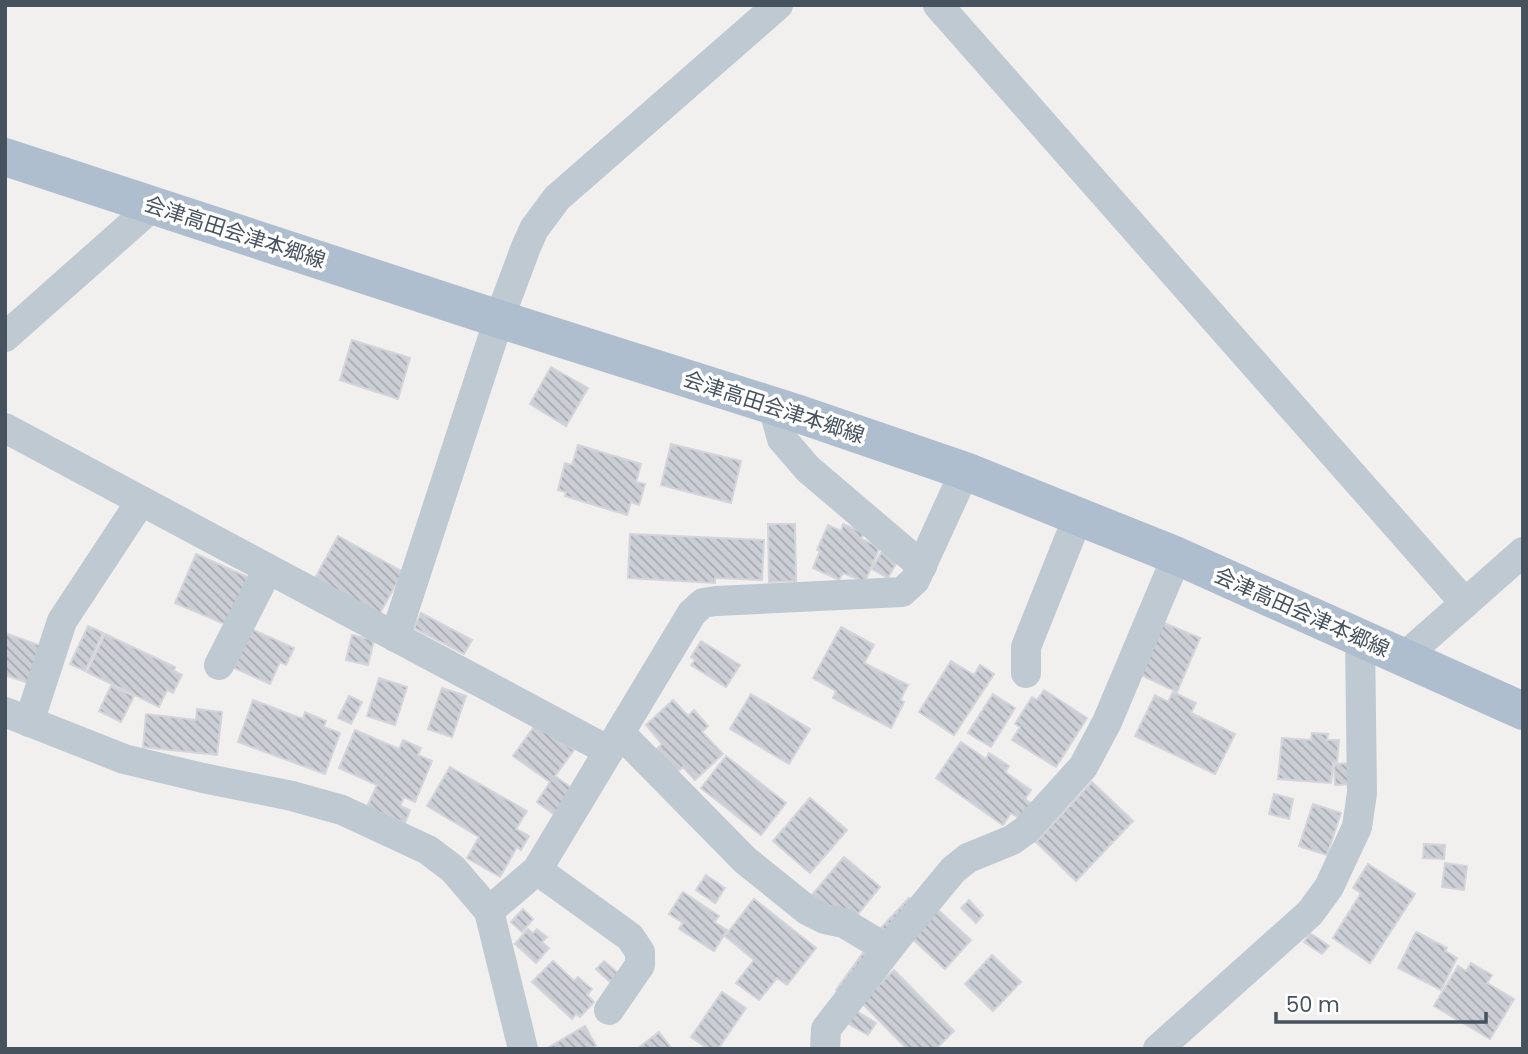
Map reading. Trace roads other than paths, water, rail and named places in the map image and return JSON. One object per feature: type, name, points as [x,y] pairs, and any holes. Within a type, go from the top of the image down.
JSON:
[{"type":"main road","name":"会津高田会津本郷線","points":[[5,157],[965,471],[1177,556],[1523,711]]},
{"type":"street","points":[[395,637],[499,319],[534,229],[557,198],[778,5]]},
{"type":"street","points":[[938,5],[1465,603]]},
{"type":"street","points":[[5,337],[154,205]]},
{"type":"street","points":[[773,406],[782,439],[808,469],[922,566]]},
{"type":"street","points":[[5,428],[395,637],[615,742],[745,860],[807,910],[825,919],[844,923],[887,949]]},
{"type":"street","points":[[489,911],[537,870],[692,613],[703,604],[716,601],[902,592],[915,580],[965,471]]},
{"type":"street","points":[[141,501],[61,621],[17,717],[124,759],[292,796],[342,810],[428,850],[453,869],[489,911],[523,1049]]},
{"type":"street","points":[[1026,673],[1026,647],[1078,517]]},
{"type":"street","points":[[1404,657],[1523,552]]},
{"type":"street","points":[[825,1049],[825,1029],[953,870],[968,859],[1012,840],[1026,830],[1083,767],[1107,722],[1177,556]]},
{"type":"street","points":[[219,665],[268,569]]},
{"type":"street","points":[[1158,1049],[1310,913],[1329,887],[1357,827],[1362,793],[1360,638]]},
{"type":"street","points":[[537,870],[630,937],[640,952],[639,965],[609,1010]]}]
